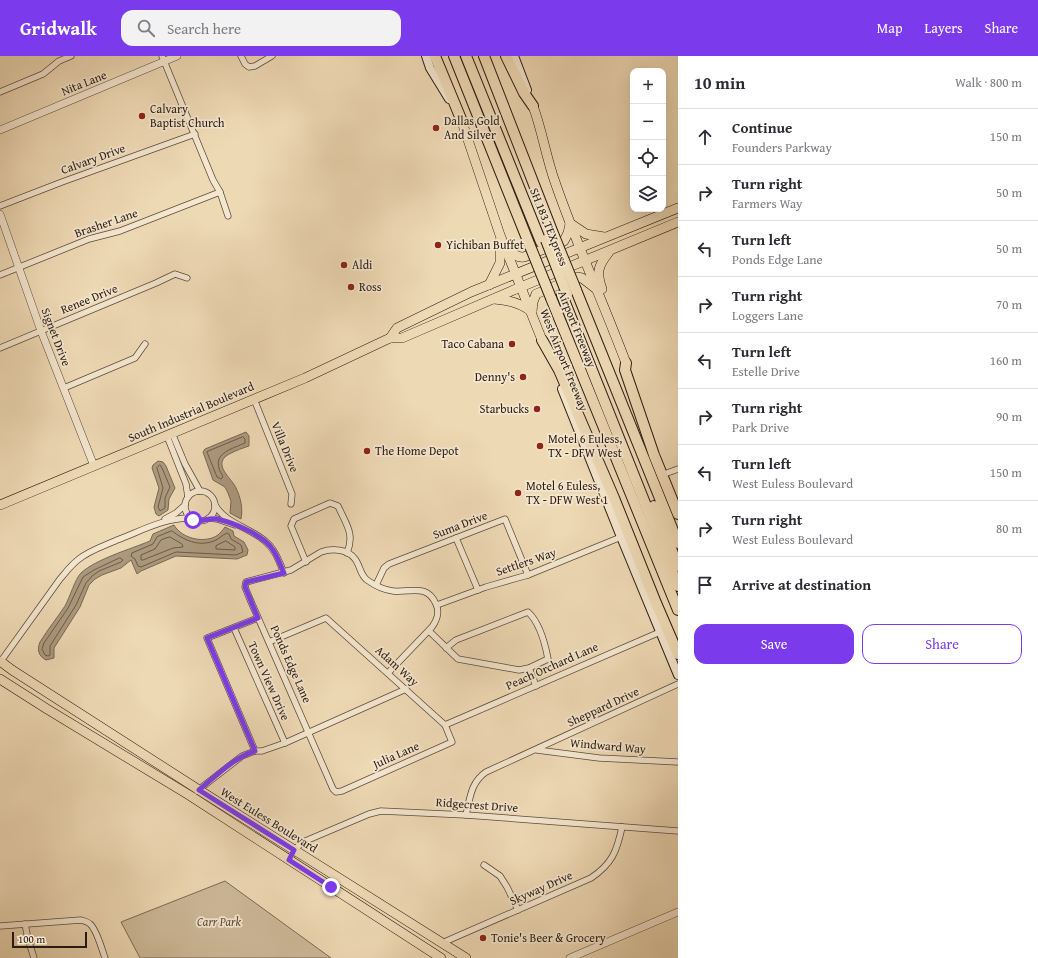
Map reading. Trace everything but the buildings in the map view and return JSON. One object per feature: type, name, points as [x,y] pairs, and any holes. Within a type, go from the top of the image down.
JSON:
[{"type":"highway","points":[[435,56],[461,119]]},
{"type":"highway","name":"Airport Freeway","points":[[454,56],[678,610]]},
{"type":"highway","name":"SH 183 TEXpress","points":[[466,56],[547,240]]},
{"type":"highway","name":"SH 183 TEXpress","points":[[472,56],[678,566]]},
{"type":"highway","name":"Airport Freeway","points":[[484,56],[547,240],[568,293],[678,544]]},
{"type":"highway","points":[[506,56],[524,93],[533,106]]},
{"type":"highway","name":"SH 183 TEXpress","points":[[568,293],[678,586]]},
{"type":"highway","points":[[542,340],[560,370],[678,654]]},
{"type":"highway","points":[[626,363],[625,370],[646,434],[678,514]]},
{"type":"main road","name":"West Airport Freeway","points":[[426,56],[430,68],[461,119],[499,232],[678,675]]},
{"type":"main road","points":[[514,56],[538,119],[552,174],[579,248],[613,328],[678,502]]},
{"type":"main road","name":"South Industrial Boulevard","points":[[390,338],[397,328],[471,292],[678,208]]},
{"type":"main road","name":"South Industrial Boulevard","points":[[0,505],[305,378],[390,338],[402,338],[678,222]]},
{"type":"main road","points":[[499,232],[506,236],[510,248],[515,255],[520,258],[564,241],[568,233],[570,223]]},
{"type":"main road","points":[[570,223],[586,234],[595,237],[606,237]]},
{"type":"main road","points":[[489,285],[500,263],[499,232]]},
{"type":"main road","points":[[610,251],[599,268],[598,278],[612,317],[613,328]]},
{"type":"main road","points":[[532,312],[532,302],[536,294],[577,277],[582,278],[596,288]]},
{"type":"main road","points":[[494,299],[515,302],[532,312]]},
{"type":"main road","name":"West Euless Boulevard","points":[[0,662],[199,790],[442,943],[460,956]]},
{"type":"main road","name":"West Euless Boulevard","points":[[0,679],[189,795],[441,958]]},
{"type":"street","points":[[0,92],[43,74],[58,61],[71,56]]},
{"type":"street","name":"Nita Lane","points":[[1,127],[163,59],[176,56]]},
{"type":"street","points":[[241,56],[245,64],[249,67],[255,66],[272,56]]},
{"type":"street","points":[[163,59],[220,192],[228,216]]},
{"type":"street","name":"Calvary Drive","points":[[0,206],[194,134]]},
{"type":"street","name":"Brasher Lane","points":[[0,275],[89,239],[120,231],[220,192]]},
{"type":"street","name":"Signet Drive","points":[[0,214],[41,330],[94,466]]},
{"type":"street","name":"Renee Drive","points":[[0,348],[175,274],[187,278]]},
{"type":"street","points":[[64,388],[135,358],[144,344]]},
{"type":"street","name":"Villa Drive","points":[[254,399],[292,494],[291,504]]},
{"type":"street","points":[[170,434],[200,491]]},
{"type":"street","points":[[160,523],[176,513],[185,505],[188,497],[186,484],[170,434]]},
{"type":"street","points":[[666,473],[678,469]]},
{"type":"street","points":[[188,497],[200,491],[208,494],[223,515],[239,526],[265,540],[273,549],[284,573],[296,568],[321,552],[338,549],[351,554],[356,559],[365,579],[376,585],[393,591],[411,590],[425,592],[431,595],[437,605],[438,614],[436,621],[429,631],[388,673]]},
{"type":"street","points":[[306,562],[291,526],[292,522],[294,519],[330,503],[338,506],[350,534],[350,545],[347,553]]},
{"type":"street","points":[[185,505],[187,514],[190,518]]},
{"type":"street","points":[[209,518],[215,505]]},
{"type":"street","points":[[0,662],[60,579],[79,558],[89,552],[160,523],[177,519],[190,518],[197,521],[202,521],[209,518],[239,526]]},
{"type":"street","name":"Suma Drive","points":[[376,585],[384,568],[389,564],[505,519],[528,575]]},
{"type":"street","name":"Settlers Way","points":[[437,605],[478,590],[528,575],[621,537]]},
{"type":"street","points":[[456,538],[478,590]]},
{"type":"street","name":"Ponds Edge Lane","points":[[284,573],[246,582],[245,587],[333,789]]},
{"type":"street","points":[[429,631],[446,648],[458,659],[519,670],[528,668],[548,659],[545,646],[534,618],[528,612],[456,640],[446,648]]},
{"type":"street","points":[[255,751],[207,638],[258,618]]},
{"type":"street","name":"Adam Way","points":[[269,642],[326,618],[445,725]]},
{"type":"street","name":"Town View Drive","points":[[234,628],[285,743]]},
{"type":"street","name":"Peach Orchard Lane","points":[[445,725],[660,632]]},
{"type":"street","points":[[528,668],[536,686]]},
{"type":"street","name":"Sheppard Drive","points":[[466,815],[471,791],[480,776],[500,765],[536,750],[678,684]]},
{"type":"street","points":[[189,795],[199,790],[235,760],[247,753],[262,751],[285,743],[406,689]]},
{"type":"street","name":"Julia Lane","points":[[333,789],[336,792],[342,791],[452,742],[445,725]]},
{"type":"street","name":"Windward Way","points":[[536,750],[599,758],[678,762]]},
{"type":"street","name":"Ridgecrest Drive","points":[[289,860],[294,850],[303,842],[381,810],[678,831]]},
{"type":"street","name":"Skyway Drive","points":[[442,943],[591,878],[603,869],[611,859],[617,849],[622,827]]},
{"type":"street","points":[[484,864],[500,876],[518,910]]},
{"type":"street","points":[[570,958],[678,912]]},
{"type":"street","points":[[0,926],[81,920],[86,921],[91,925],[105,958]]},
{"type":"street","points":[[25,924],[34,958]]},
{"type":"green space","name":"Carr Park","points":[[225,881],[331,958],[140,958],[121,922]]},
{"type":"water","points":[[246,432],[249,436],[249,446],[229,454],[222,462],[223,470],[234,485],[239,496],[242,507],[241,519],[230,513],[231,501],[228,493],[225,487],[213,480],[203,452],[205,449]]},
{"type":"water","points":[[158,461],[163,462],[166,466],[175,488],[169,499],[168,510],[159,516],[156,514],[154,507],[159,488],[152,468]]},
{"type":"water","points":[[174,525],[182,534],[194,539],[213,538],[225,527],[233,531],[234,536],[244,542],[248,550],[247,555],[237,559],[176,556],[137,574],[131,560],[121,568],[95,579],[89,585],[80,607],[54,648],[54,658],[46,660],[41,656],[38,650],[40,642],[65,606],[81,573],[95,563],[150,541],[153,534]]},
{"type":"place","name":"Calvary Baptist Church","points":[[142,116]]},
{"type":"place","name":"Dallas Gold And Silver","points":[[436,128]]},
{"type":"place","name":"Yichiban Buffet","points":[[438,245]]},
{"type":"place","name":"Aldi","points":[[344,265]]},
{"type":"place","name":"Ross","points":[[351,287]]},
{"type":"place","name":"Taco Cabana","points":[[512,344]]},
{"type":"place","name":"Denny's","points":[[523,377]]},
{"type":"place","name":"Starbucks","points":[[537,409]]},
{"type":"place","name":"Motel 6 Euless, TX - DFW West","points":[[540,446]]},
{"type":"place","name":"The Home Depot","points":[[367,451]]},
{"type":"place","name":"Motel 6 Euless, TX - DFW West 1","points":[[518,493]]},
{"type":"place","name":"Tonie's Beer & Grocery","points":[[483,938]]},
{"type":"route","points":[[193,520],[202,521],[209,518],[217,519],[239,526],[255,534],[265,540],[273,549],[284,573],[246,582],[245,587],[258,618],[207,638],[255,751],[247,753],[235,760],[199,790],[294,850],[289,860],[331,887]]}]
